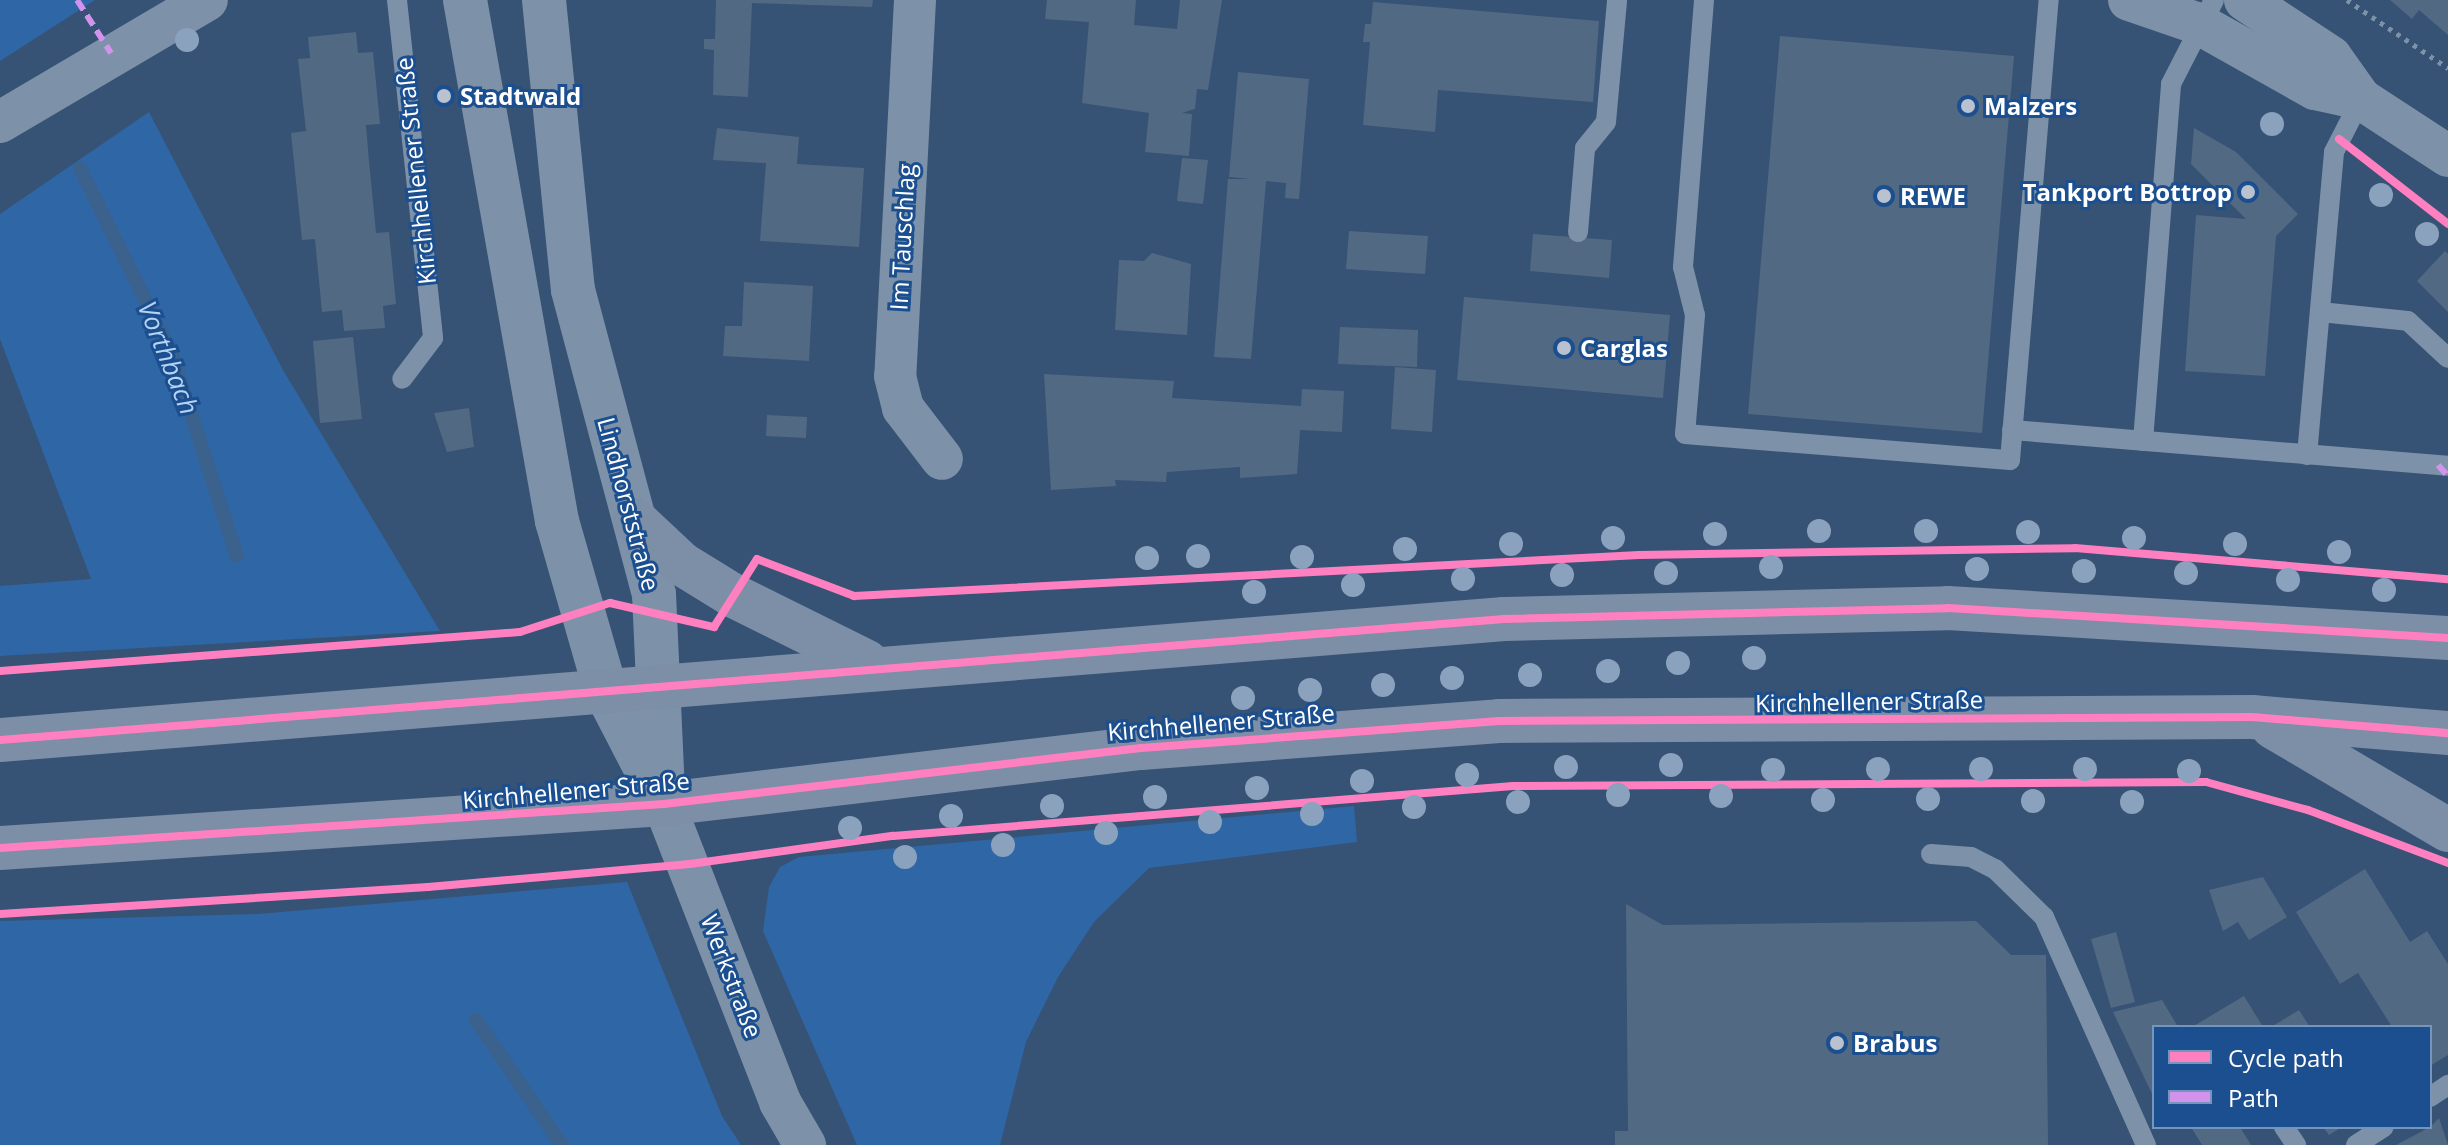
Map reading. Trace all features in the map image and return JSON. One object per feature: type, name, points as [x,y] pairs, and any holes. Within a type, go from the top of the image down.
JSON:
[{"type":"main road","points":[[635,520],[682,564],[734,596],[873,665]]},
{"type":"main road","points":[[0,740],[606,692],[873,665],[1504,619],[1948,608],[2448,638]]},
{"type":"main road","points":[[2252,717],[2448,830]]},
{"type":"main road","name":"Kirchhellener Straße","points":[[5,848],[664,804],[1141,748],[1499,721],[2252,717],[2448,733]]},
{"type":"street","points":[[0,122],[207,0]]},
{"type":"street","points":[[465,0],[557,521],[606,692],[664,804]]},
{"type":"street","name":"Lindhorststraße","points":[[544,0],[573,290],[654,594],[662,686],[664,804]]},
{"type":"street","name":"Im Tauschlag","points":[[915,0],[895,376],[903,408],[942,459]]},
{"type":"street","points":[[2129,0],[2207,12],[2315,89],[2361,99],[2448,156]]},
{"type":"street","points":[[2245,0],[2331,57],[2361,99]]},
{"type":"street","name":"Werkstraße","points":[[664,804],[780,1102],[805,1145]]},
{"type":"lane","name":"Kirchhellener Straße","points":[[397,0],[433,338],[402,379]]},
{"type":"lane","points":[[1578,232],[1585,148],[1606,122],[1617,0]]},
{"type":"lane","points":[[1704,0],[1683,267],[1695,315],[1685,434],[2010,460],[2049,0]]},
{"type":"lane","points":[[2143,441],[2171,84],[2207,12]]},
{"type":"lane","points":[[2307,455],[2334,152],[2361,99]]},
{"type":"lane","points":[[2320,312],[2408,321],[2448,358]]},
{"type":"lane","points":[[2012,430],[2448,466]]},
{"type":"lane","points":[[1931,854],[1971,857],[1995,869],[2044,917],[2146,1145]]},
{"type":"lane","points":[[2356,1145],[2381,1129]]},
{"type":"path","points":[[2347,0],[2448,68]]},
{"type":"shaded area","points":[[0,0],[95,0],[0,61]]},
{"type":"shaded area","points":[[149,112],[283,370],[440,631],[0,656],[0,586],[91,579],[0,339],[0,214]]},
{"type":"shaded area","points":[[1354,806],[1357,842],[1149,868],[1094,922],[1058,977],[1026,1042],[1000,1145],[857,1145],[763,931],[769,887],[780,867],[799,857]]},
{"type":"shaded area","points":[[627,882],[722,1116],[741,1145],[0,1145],[0,921],[258,914]]},
{"type":"building","points":[[716,0],[873,0],[872,7],[752,3],[748,97],[713,95],[714,50],[704,49],[704,39],[715,39]]},
{"type":"building","points":[[1047,0],[1136,0],[1134,25],[1177,29],[1180,0],[1222,0],[1208,90],[1197,89],[1195,109],[1182,113],[1192,114],[1189,156],[1145,152],[1149,113],[1082,103],[1089,22],[1045,19]]},
{"type":"building","points":[[2390,0],[2448,0],[2448,35],[2419,10],[2412,19]]},
{"type":"building","points":[[1373,2],[1599,21],[1593,102],[1438,90],[1435,132],[1363,125],[1370,42],[1363,42],[1365,24],[1371,24]]},
{"type":"building","points":[[356,32],[358,53],[373,52],[380,124],[366,125],[369,161],[376,233],[389,232],[396,304],[383,306],[385,328],[344,331],[342,310],[322,312],[315,239],[302,240],[291,133],[306,131],[298,59],[310,58],[308,37]]},
{"type":"building","name":"REWE","points":[[1780,36],[2014,56],[1982,433],[1748,414]]},
{"type":"building","points":[[1238,72],[1309,79],[1299,199],[1285,198],[1286,183],[1266,181],[1251,359],[1214,357],[1228,179],[1251,179],[1229,177]]},
{"type":"building","points":[[717,128],[799,137],[797,164],[864,168],[859,247],[760,241],[766,163],[713,160]]},
{"type":"building","points":[[2194,128],[2236,152],[2298,214],[2276,236],[2265,376],[2185,371],[2196,215],[2246,219],[2191,164]]},
{"type":"building","points":[[1182,158],[1208,160],[1203,204],[1177,201]]},
{"type":"building","points":[[1349,231],[1428,236],[1425,274],[1346,269]]},
{"type":"building","points":[[1533,234],[1612,240],[1609,278],[1530,271]]},
{"type":"building","points":[[2445,251],[2448,254],[2448,312],[2417,281]]},
{"type":"building","points":[[1152,253],[1191,264],[1187,335],[1115,330],[1119,260],[1144,261]]},
{"type":"building","points":[[744,282],[813,286],[809,361],[723,356],[725,326],[742,326]]},
{"type":"building","name":"Carglas","points":[[1464,297],[1670,315],[1663,398],[1457,380]]},
{"type":"building","points":[[1340,327],[1418,330],[1417,367],[1338,364]]},
{"type":"building","points":[[353,337],[362,419],[320,423],[313,341]]},
{"type":"building","points":[[1395,367],[1436,370],[1432,432],[1391,429]]},
{"type":"building","points":[[1044,374],[1174,381],[1172,398],[1301,406],[1302,389],[1344,391],[1342,432],[1300,430],[1297,474],[1240,478],[1240,467],[1167,472],[1166,482],[1115,480],[1116,486],[1051,490]]},
{"type":"building","points":[[469,408],[474,447],[447,452],[434,413]]},
{"type":"building","points":[[767,415],[807,417],[806,438],[766,436]]},
{"type":"building","points":[[2365,869],[2410,942],[2427,931],[2448,964],[2448,1055],[2432,1065],[2432,1025],[2391,1025],[2358,973],[2340,984],[2296,912]]},
{"type":"building","points":[[2263,877],[2287,917],[2249,940],[2238,922],[2223,931],[2209,890]]},
{"type":"building","name":"Brabus","points":[[1626,904],[1663,925],[1976,921],[2011,955],[2046,955],[2048,1145],[1615,1145],[1615,1131],[1628,1131]]},
{"type":"building","points":[[2116,932],[2135,1002],[2111,1008],[2091,939]]},
{"type":"building","points":[[2244,996],[2262,1025],[2195,1025]]},
{"type":"building","points":[[2162,1000],[2177,1025],[2152,1025],[2152,1094],[2113,1012]]},
{"type":"building","points":[[2299,1010],[2309,1025],[2274,1025]]},
{"type":"building","points":[[2439,1118],[2448,1145],[2396,1145],[2432,1129]]},
{"type":"building","points":[[2192,1129],[2241,1129],[2251,1145],[2202,1145]]},
{"type":"building","points":[[2324,1129],[2339,1129],[2329,1135]]},
{"type":"waterway","name":"Vorthbach","points":[[80,168],[171,352],[237,556]]},
{"type":"waterway","name":"Vorthbach","points":[[476,1020],[562,1145]]},
{"type":"marked path","points":[[77,0],[111,53]]},
{"type":"marked path","points":[[2438,465],[2448,476]]},
{"type":"cycle path","points":[[2339,139],[2448,224]]},
{"type":"cycle path","points":[[0,671],[520,632],[610,603],[714,627],[757,559],[854,596],[1639,555],[2075,548],[2448,579]]},
{"type":"cycle path","points":[[0,740],[1504,619],[1948,608],[2448,638]]},
{"type":"cycle path","points":[[0,848],[664,804],[1141,748],[1499,721],[2252,717],[2448,733]]},
{"type":"cycle path","points":[[0,914],[428,887],[690,864],[893,836],[1513,786],[2206,782],[2308,810],[2448,863]]},
{"type":"place","name":"Stadtwald","points":[[444,96]]},
{"type":"place","name":"Malzers","points":[[1968,106]]},
{"type":"place","name":"Tankport Bottrop","points":[[2248,192]]},
{"type":"place","name":"REWE","points":[[1884,196]]},
{"type":"place","name":"Carglas","points":[[1564,348]]},
{"type":"place","name":"Brabus","points":[[1837,1043]]}]
